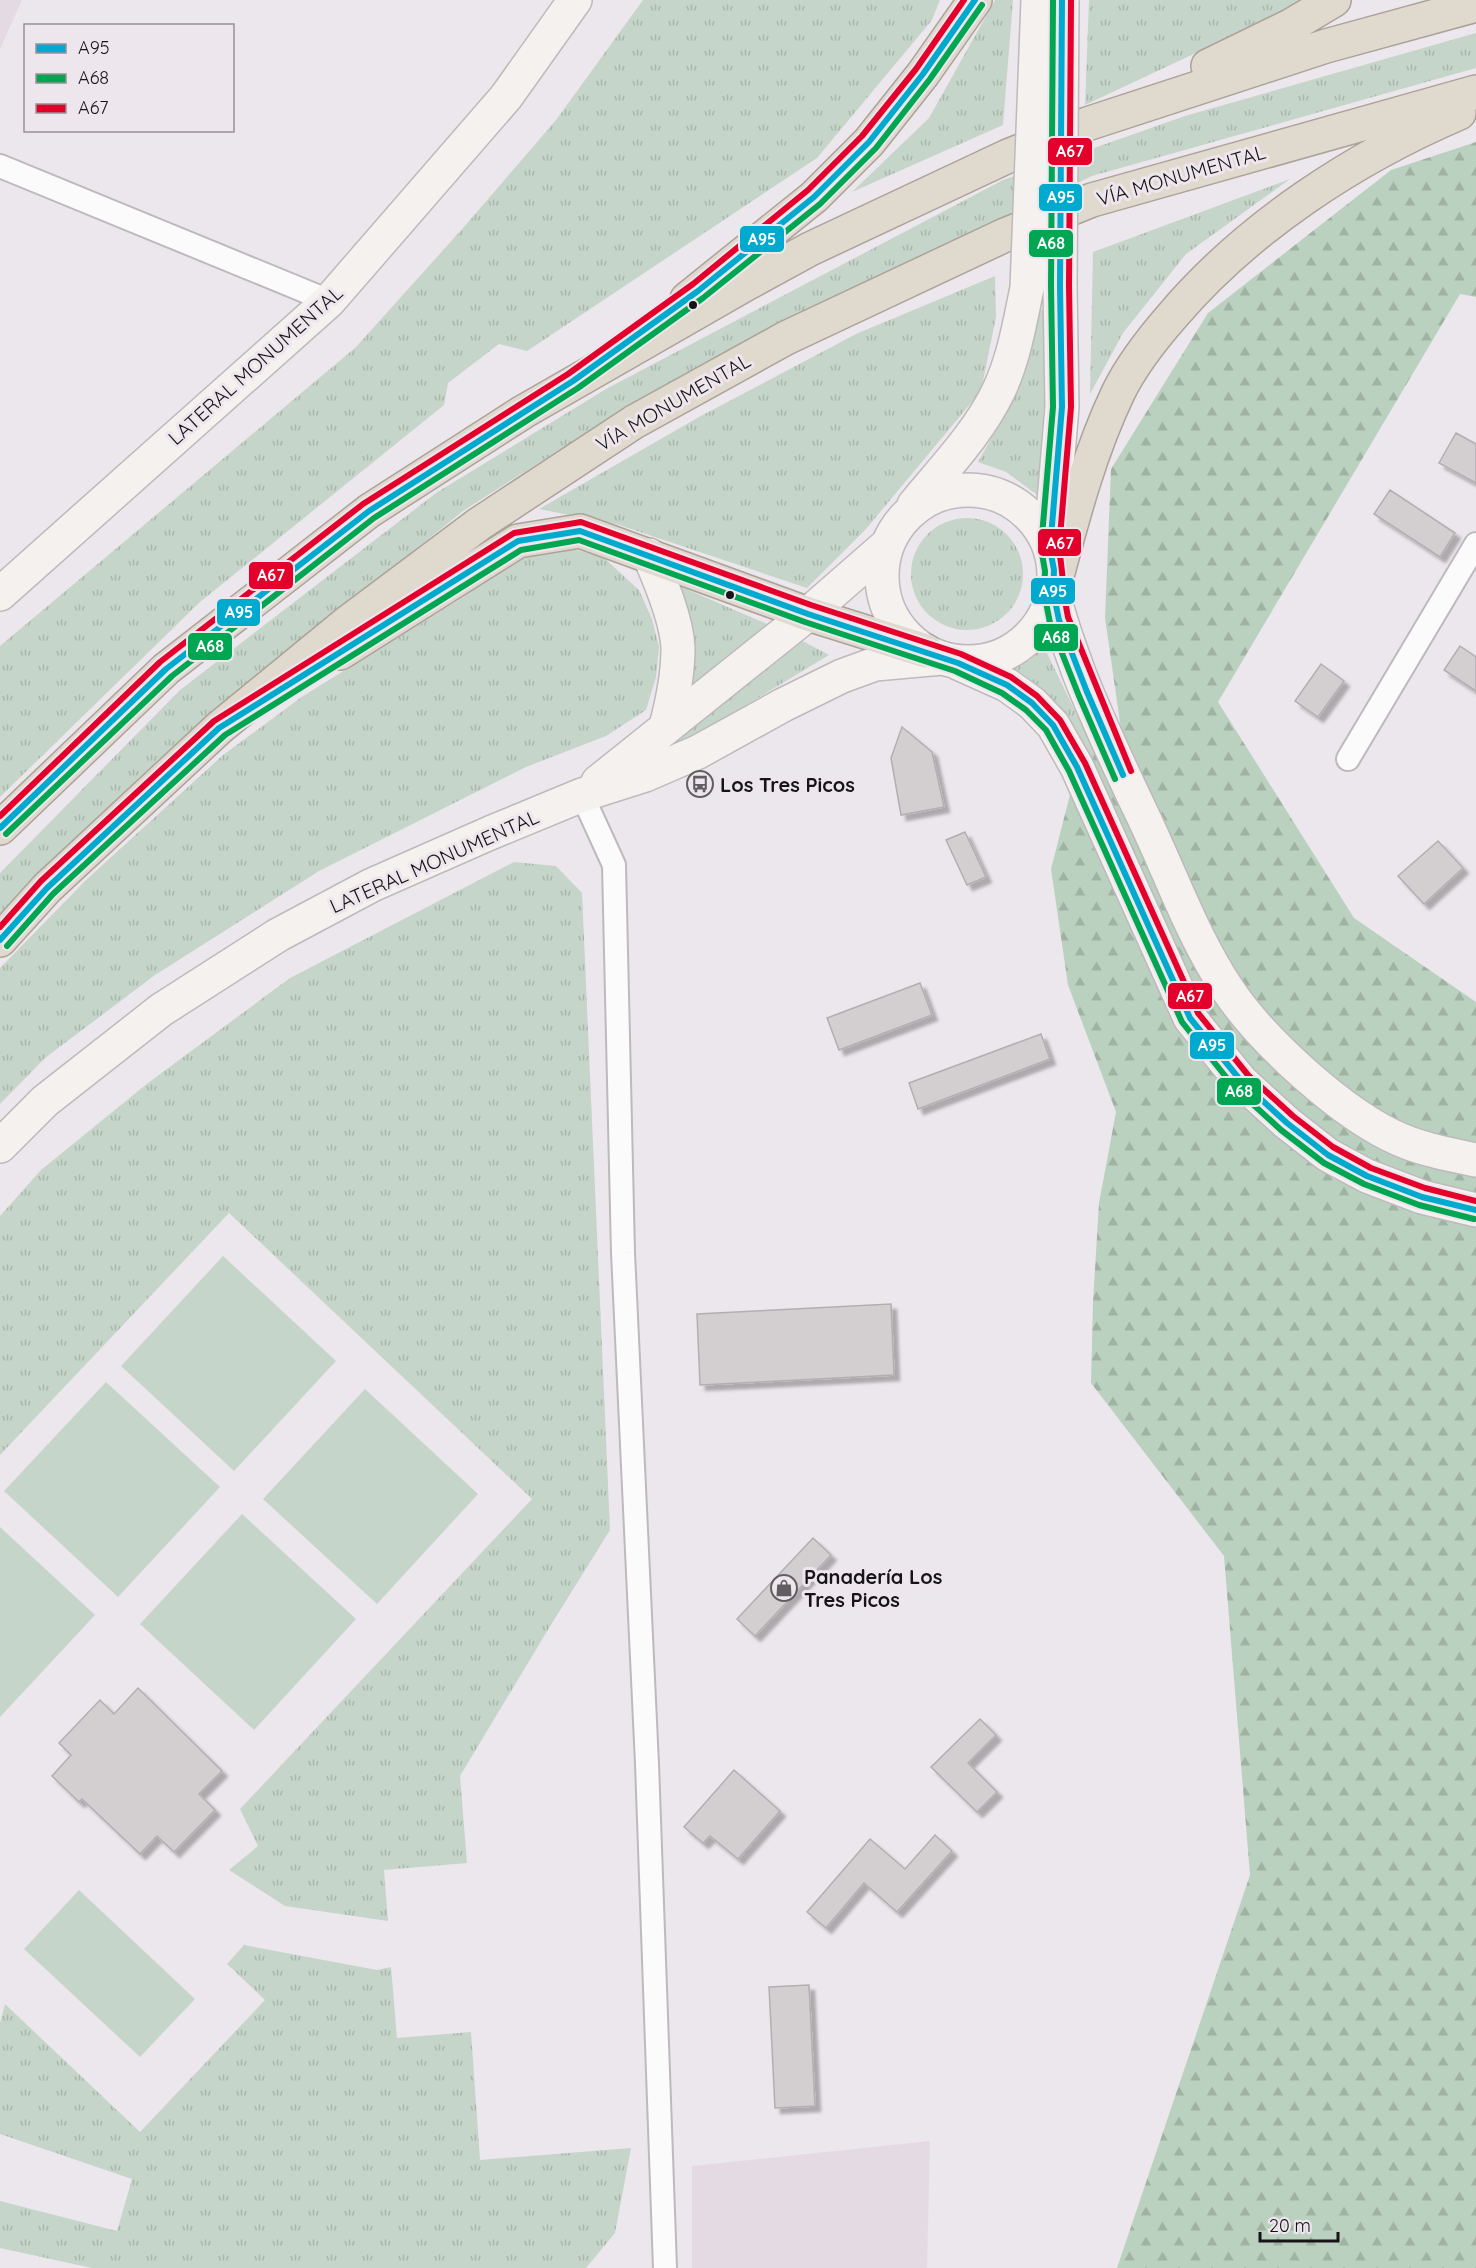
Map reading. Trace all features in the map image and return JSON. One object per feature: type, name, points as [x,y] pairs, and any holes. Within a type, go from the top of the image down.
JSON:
[{"type":"highway","points":[[0,828],[166,669],[369,511],[573,381],[698,291],[814,197],[869,142],[923,74],[975,0]]},
{"type":"highway","points":[[573,381],[810,249],[1008,156],[1087,124],[1248,47],[1334,0]]},
{"type":"highway","points":[[1087,124],[1326,46],[1476,5]]},
{"type":"highway","name":"VÍA MONUMENTAL","points":[[0,940],[47,888],[219,728],[347,623],[478,524],[634,422],[786,338],[1005,235],[1092,200],[1476,92]]},
{"type":"highway","points":[[1053,591],[1098,439],[1119,391],[1146,346],[1182,303],[1226,259],[1281,214],[1338,177],[1431,125],[1476,105]]},
{"type":"highway","points":[[219,728],[518,541],[580,531],[808,614],[942,658]]},
{"type":"main road","name":"LATERAL MONUMENTAL","points":[[0,594],[329,301],[506,97],[574,0]]},
{"type":"main road","points":[[1038,0],[1027,288],[1016,340],[999,389],[972,436],[894,530],[887,545],[881,570],[883,594],[891,617],[906,637],[942,658],[1007,685],[1032,703],[1053,725],[1077,767],[1190,1018],[1241,1082],[1287,1123],[1328,1155],[1348,1166],[1367,1176],[1422,1197],[1476,1210]]},
{"type":"main road","points":[[1050,549],[1062,407],[1059,286],[1062,0]]},
{"type":"main road","points":[[905,516],[929,498],[958,490],[987,491],[1015,502],[1037,522],[1050,549],[1054,570],[1053,591],[1049,605],[1035,630],[1014,649],[987,660],[942,658]]},
{"type":"main road","name":"LATERAL MONUMENTAL","points":[[582,795],[808,614],[887,545]]},
{"type":"main road","points":[[649,555],[665,592],[678,645],[676,689],[666,726]]},
{"type":"main road","points":[[1053,591],[1059,620],[1118,765],[1199,938],[1226,988],[1248,1019],[1318,1086],[1366,1121],[1400,1139],[1440,1153],[1476,1160]]},
{"type":"main road","name":"LATERAL MONUMENTAL","points":[[0,1146],[45,1101],[161,1010],[278,935],[372,885],[582,795],[645,775],[698,752],[842,675],[875,664],[942,658]]},
{"type":"street","points":[[0,166],[329,301]]},
{"type":"street","points":[[1348,759],[1476,544]]},
{"type":"street","points":[[582,795],[614,865],[624,1253],[647,1764],[665,2268]]},
{"type":"shaded area","points":[[0,0],[22,0],[0,49]]},
{"type":"shaded area","points":[[930,2141],[927,2268],[692,2268],[692,2166]]},
{"type":"green space","points":[[643,0],[940,0],[932,20],[817,158],[527,351],[499,344],[448,383],[444,405],[200,602],[0,797],[0,646],[356,347],[556,120]]},
{"type":"green space","points":[[995,0],[1013,0],[1003,125],[852,192],[929,118]]},
{"type":"green space","points":[[1089,0],[1309,0],[1085,105]]},
{"type":"green space","points":[[1476,33],[1476,68],[1092,176],[777,327],[628,406],[463,511],[209,717],[35,878],[0,915],[0,873],[180,690],[436,493],[606,389],[1003,180],[1185,116]]},
{"type":"green space","points":[[1476,142],[1476,297],[1460,294],[1218,702],[1354,918],[1476,1002],[1476,2268],[1117,2268],[1250,1875],[1224,1556],[1091,1383],[1099,1203],[1116,1112],[1068,985],[1051,869],[1077,767],[1122,736],[1105,618],[1111,469],[1208,313],[1391,170]]},
{"type":"green space","points":[[1290,179],[1186,254],[1123,333],[1090,394],[1093,252]]},
{"type":"green space","points":[[995,276],[996,317],[981,391],[866,529],[807,588],[619,525],[539,509],[699,417],[856,334]]},
{"type":"green space","points":[[1040,309],[1048,311],[1040,497],[1006,472],[978,462],[1019,389]]},
{"type":"green space","points":[[967,518],[988,522],[1007,534],[1019,553],[1023,574],[1019,595],[1007,614],[988,626],[967,630],[946,626],[927,614],[915,595],[911,574],[915,553],[927,534],[946,522]]},
{"type":"green space","points":[[565,547],[603,557],[639,590],[652,619],[659,647],[656,677],[646,710],[606,736],[526,767],[319,871],[155,975],[45,1058],[0,1104],[0,968],[85,881],[223,755],[303,696],[457,601],[525,555]]},
{"type":"green space","points":[[677,585],[767,624],[690,692],[695,650],[690,618]]},
{"type":"green space","points":[[799,639],[829,655],[657,759],[642,758]]},
{"type":"green space","points":[[1043,645],[1101,764],[1372,1159],[1065,723],[1036,684],[1013,667],[1030,660]]},
{"type":"green space","points":[[514,862],[556,866],[582,893],[610,1530],[460,1776],[467,1863],[384,1870],[388,1921],[285,1906],[229,1870],[258,1846],[240,1809],[532,1499],[229,1213],[0,1455],[0,1216],[41,1170],[148,1083],[290,978]]},
{"type":"green space","points":[[223,1256],[336,1361],[234,1471],[121,1366]]},
{"type":"green space","points":[[106,1382],[220,1487],[118,1597],[4,1491]]},
{"type":"green space","points":[[365,1389],[478,1494],[377,1604],[263,1499]]},
{"type":"green space","points":[[242,1514],[356,1619],[254,1730],[140,1624]]},
{"type":"green space","points":[[0,1527],[95,1615],[0,1717]]},
{"type":"green space","points":[[79,1890],[195,1999],[140,2057],[24,1949]]},
{"type":"green space","points":[[244,1945],[377,1970],[391,1967],[397,2038],[471,2032],[480,2160],[631,2148],[615,2233],[586,2268],[92,2268],[0,2248],[0,2201],[117,2231],[132,2179],[0,2134],[0,2023],[5,2004],[140,2132],[265,2000],[227,1964]]},
{"type":"building","points":[[1456,433],[1476,444],[1476,483],[1439,463]]},
{"type":"building","points":[[1390,490],[1455,533],[1440,557],[1374,514]]},
{"type":"building","points":[[1460,646],[1476,657],[1476,691],[1444,670]]},
{"type":"building","points":[[1321,664],[1344,681],[1318,717],[1295,701]]},
{"type":"building","points":[[902,727],[932,752],[944,807],[901,815],[891,758]]},
{"type":"building","points":[[965,832],[986,877],[967,885],[946,840]]},
{"type":"building","points":[[1438,841],[1463,868],[1424,904],[1398,876]]},
{"type":"building","points":[[920,983],[932,1015],[839,1050],[827,1018]]},
{"type":"building","points":[[1041,1034],[1050,1059],[918,1109],[909,1083]]},
{"type":"building","points":[[891,1304],[894,1375],[700,1385],[697,1314]]},
{"type":"building","points":[[813,1538],[831,1555],[755,1636],[737,1619]]},
{"type":"building","points":[[138,1688],[222,1771],[199,1794],[215,1810],[174,1852],[157,1836],[140,1854],[82,1799],[79,1802],[52,1776],[71,1755],[59,1743],[100,1700],[114,1714]]},
{"type":"building","points":[[980,1719],[996,1735],[968,1763],[997,1792],[977,1812],[931,1767]]},
{"type":"building","points":[[734,1770],[780,1811],[738,1859],[710,1836],[703,1843],[684,1827]]},
{"type":"building","points":[[935,1835],[952,1851],[897,1912],[864,1883],[826,1928],[807,1912],[870,1839],[905,1869]]},
{"type":"building","points":[[809,1985],[815,2106],[775,2108],[769,1987]]},
{"type":"transit line","name":"A67","points":[[0,816],[160,662],[363,504],[568,374],[693,284],[808,190],[862,136],[916,69],[964,0]]},
{"type":"transit line","name":"A95","points":[[0,828],[166,669],[369,511],[573,381],[698,291],[814,197],[869,142],[923,74],[975,0]]},
{"type":"transit line","name":"A68","points":[[1053,0],[1051,286],[1053,407],[1041,548],[1045,571],[1044,592],[1050,623],[1115,779]]},
{"type":"transit line","name":"A95","points":[[1062,0],[1060,286],[1062,407],[1050,549],[1054,570],[1053,591],[1059,620],[1123,775]]},
{"type":"transit line","name":"A67","points":[[1071,0],[1069,286],[1071,407],[1059,549],[1068,617],[1131,771]]},
{"type":"transit line","name":"A68","points":[[6,834],[172,676],[374,518],[578,388],[703,298],[820,204],[876,148],[930,79],[982,5]]},
{"type":"transit line","name":"A67","points":[[0,927],[41,881],[214,721],[514,533],[581,522],[811,605],[961,654],[1011,677],[1037,696],[1060,720],[1085,763],[1198,1013],[1248,1075],[1293,1116],[1333,1147],[1371,1168],[1425,1188],[1476,1201]]},
{"type":"transit line","name":"A95","points":[[0,940],[47,888],[219,728],[518,541],[580,531],[808,614],[958,663],[1007,685],[1032,703],[1053,725],[1077,767],[1190,1018],[1241,1081],[1287,1123],[1328,1155],[1367,1176],[1422,1197],[1476,1210]]},
{"type":"transit line","name":"A68","points":[[7,946],[53,894],[225,735],[521,550],[579,540],[805,622],[955,671],[1002,693],[1026,710],[1046,730],[1069,771],[1182,1022],[1234,1087],[1281,1130],[1324,1163],[1364,1184],[1419,1205],[1474,1219]]},
{"type":"place","name":"Los Tres Picos","points":[[700,784]]},
{"type":"place","name":"Panadería Los Tres Picos","points":[[784,1588]]}]
